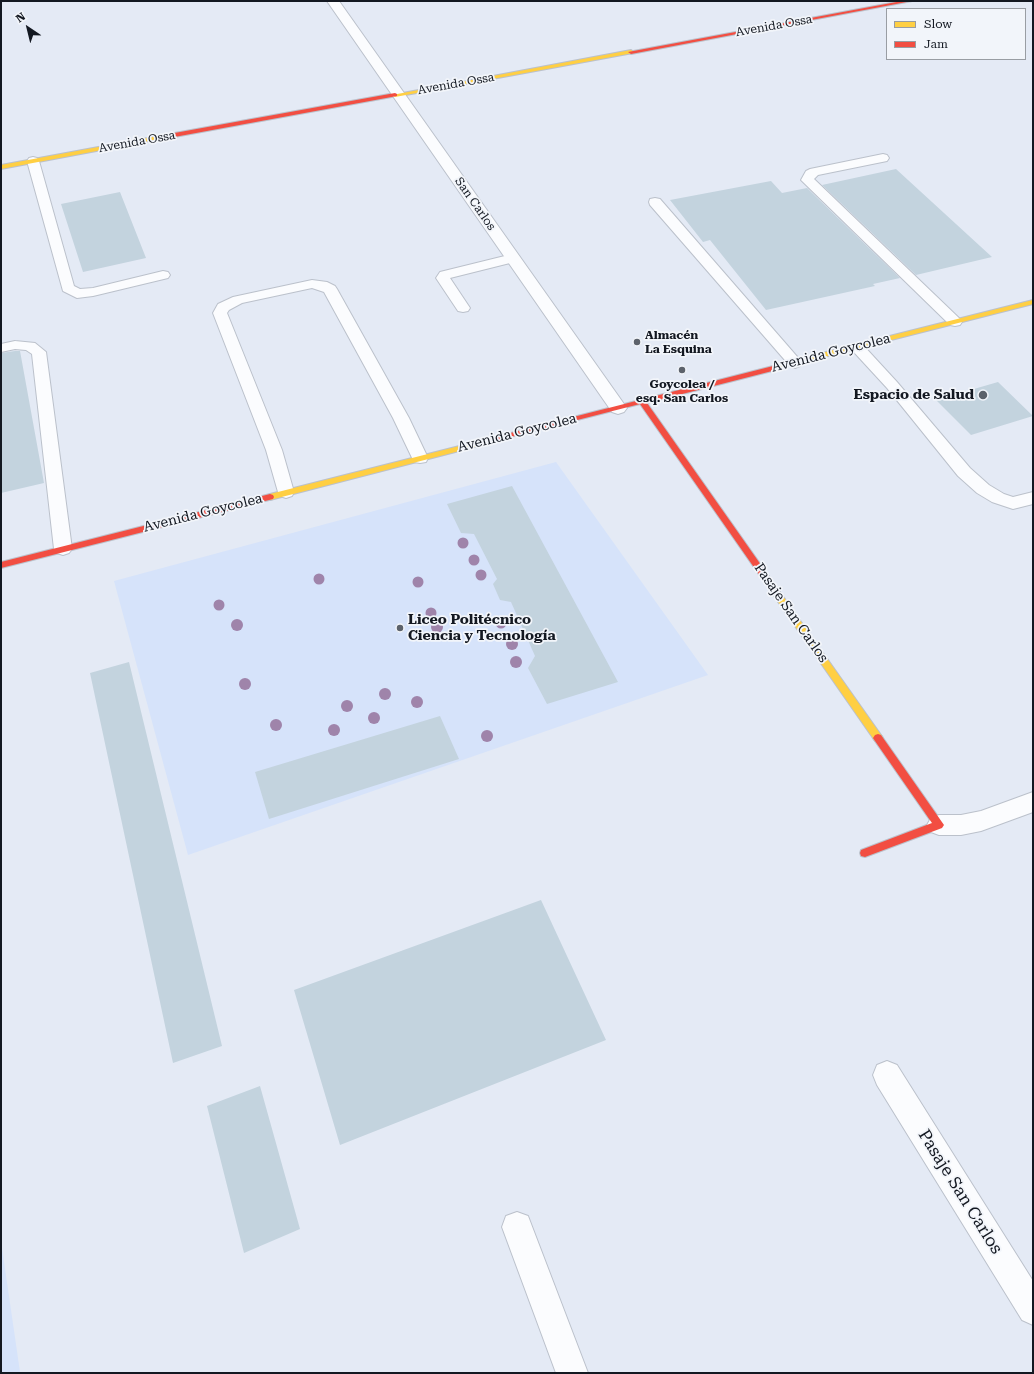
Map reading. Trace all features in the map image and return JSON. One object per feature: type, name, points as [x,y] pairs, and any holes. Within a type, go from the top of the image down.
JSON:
[{"type":"street","name":"San Carlos","points":[[333,1],[618,408]]},
{"type":"street","name":"Avenida Ossa","points":[[1,167],[910,1]]},
{"type":"street","name":"Avenida Goycolea","points":[[1,565],[1033,302]]},
{"type":"street","name":"Pasaje San Carlos","points":[[642,401],[939,825]]},
{"type":"street","points":[[865,853],[939,825],[961,825],[981,820],[1033,802]]},
{"type":"street","name":"Pasaje San Carlos","points":[[887,1074],[1033,1309]]},
{"type":"street","points":[[517,1227],[572,1373]]},
{"type":"lane","points":[[883,158],[814,172],[810,174],[807,180],[954,322]]},
{"type":"lane","points":[[33,161],[68,288],[77,294],[93,292],[163,275]]},
{"type":"lane","points":[[655,202],[794,363]]},
{"type":"lane","points":[[463,308],[443,278],[445,274],[513,258]]},
{"type":"lane","points":[[286,492],[274,450],[220,313],[223,307],[238,300],[312,284],[322,285],[330,289],[420,458]]},
{"type":"lane","points":[[1,348],[15,345],[30,346],[39,352],[63,549]]},
{"type":"lane","points":[[856,347],[892,385],[968,476],[983,489],[1013,504],[1033,498]]},
{"type":"shaded area","name":"Liceo Politécnico Ciencia y Tecnología","points":[[556,462],[708,675],[188,855],[114,581]]},
{"type":"shaded area","points":[[1,1241],[20,1372],[18,1373],[1,1373]]},
{"type":"building","points":[[896,169],[992,257],[916,275],[822,185]]},
{"type":"building","points":[[771,181],[782,193],[807,188],[900,278],[873,284],[875,286],[766,310],[710,240],[703,242],[670,200]]},
{"type":"building","points":[[120,192],[146,258],[83,272],[61,204]]},
{"type":"building","points":[[20,351],[44,483],[1,493],[1,353]]},
{"type":"building","name":"Espacio de Salud","points":[[998,382],[1033,416],[971,435],[936,400]]},
{"type":"building","points":[[512,486],[618,682],[547,704],[528,668],[535,656],[511,602],[500,600],[493,584],[497,579],[474,534],[461,533],[447,504]]},
{"type":"building","points":[[129,662],[222,1046],[173,1063],[90,673]]},
{"type":"building","points":[[440,716],[459,759],[269,819],[255,772]]},
{"type":"building","points":[[541,900],[606,1040],[340,1145],[294,990]]},
{"type":"building","points":[[260,1086],[300,1229],[244,1253],[207,1106]]},
{"type":"traffic: slow","points":[[395,95],[631,52]]},
{"type":"traffic: slow","points":[[1,167],[158,138]]},
{"type":"traffic: slow","points":[[777,367],[1033,302]]},
{"type":"traffic: slow","points":[[270,497],[491,440]]},
{"type":"traffic: slow","points":[[777,594],[878,738]]},
{"type":"traffic: jam","points":[[631,52],[910,1]]},
{"type":"traffic: jam","points":[[158,138],[395,95]]},
{"type":"traffic: jam","points":[[491,440],[777,367]]},
{"type":"traffic: jam","points":[[642,401],[777,594]]},
{"type":"traffic: jam","points":[[1,565],[270,497]]},
{"type":"traffic: jam","points":[[865,853],[939,825],[878,738]]},
{"type":"place","name":"Almacén La Esquina","points":[[637,342]]},
{"type":"place","name":"Goycolea / esq. San Carlos","points":[[682,370]]},
{"type":"place","name":"Espacio de Salud","points":[[983,395]]},
{"type":"place","name":"Liceo Politécnico Ciencia y Tecnología","points":[[400,628]]}]
